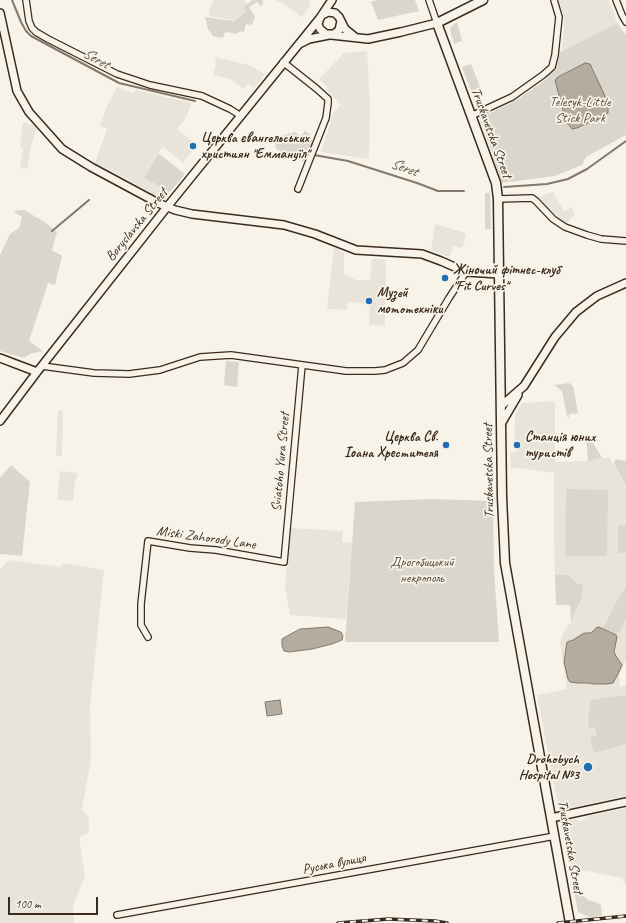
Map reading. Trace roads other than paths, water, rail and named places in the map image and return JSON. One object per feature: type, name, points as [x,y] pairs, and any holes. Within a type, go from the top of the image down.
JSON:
[{"type":"main road","points":[[437,23],[483,0]]},
{"type":"main road","name":"Truskavetska Street","points":[[437,23],[497,191],[505,562],[570,923]]},
{"type":"street","points":[[26,0],[29,21],[32,28],[48,39],[122,76],[150,85],[202,96],[230,109],[241,116]]},
{"type":"street","points":[[297,45],[309,39],[330,35],[339,30],[341,20],[332,0]]},
{"type":"street","name":"Boryslavska Street","points":[[0,421],[39,369],[332,0]]},
{"type":"street","points":[[357,38],[348,32],[338,15],[330,12],[325,13],[320,17],[318,24],[323,33],[330,35],[357,38],[368,39],[383,37],[437,23],[429,0]]},
{"type":"street","points":[[471,116],[512,97],[552,67],[556,48],[559,17],[554,0]]},
{"type":"street","points":[[616,0],[626,22]]},
{"type":"street","points":[[0,13],[17,91],[29,112],[38,123],[56,143],[72,156],[167,207],[192,214],[284,225],[315,234],[356,250],[422,254],[441,260],[466,272],[499,274]]},
{"type":"street","points":[[284,62],[328,99],[326,118],[298,189]]},
{"type":"street","points":[[497,191],[532,198],[553,219],[564,227],[587,236],[626,241]]},
{"type":"street","points":[[0,358],[39,369],[94,373],[129,374],[160,370],[200,357],[218,355],[243,356],[346,371],[363,372],[385,370],[403,364],[418,350],[466,272]]},
{"type":"street","points":[[501,424],[519,391],[555,337],[576,312],[597,296],[626,284]]},
{"type":"street","name":"Sviatoho Yura Street","points":[[284,562],[302,365]]},
{"type":"street","points":[[501,394],[519,391]]},
{"type":"street","points":[[501,406],[519,391]]},
{"type":"street","name":"Miski Zahorody Lane","points":[[148,637],[141,625],[148,542],[216,550],[284,562]]},
{"type":"street","points":[[551,818],[626,802]]},
{"type":"street","name":"Руська вулиця","points":[[117,915],[555,836]]},
{"type":"waterway","name":"Seret","points":[[12,0],[21,22],[31,36],[119,83],[195,101]]},
{"type":"waterway","name":"Seret","points":[[504,187],[547,184],[568,179],[587,169],[626,141]]},
{"type":"waterway","name":"Seret","points":[[314,155],[348,161],[438,191],[464,191]]},
{"type":"waterway","points":[[52,231],[89,200]]},
{"type":"railway","points":[[558,923],[626,916]]},
{"type":"railway","points":[[338,923],[388,919],[447,923]]},
{"type":"place","name":"Церква євангельських християн \"Еммануїл\"","points":[[193,146]]},
{"type":"place","name":"Жіночий фітнес-клуб \"Fit Curves\"","points":[[445,278]]},
{"type":"place","name":"Музей мототехніки","points":[[369,301]]},
{"type":"place","name":"Церква Св. Іоана Хрестителя","points":[[446,445]]},
{"type":"place","name":"Станція юних туристів","points":[[517,445]]},
{"type":"place","name":"Drohobych Hospital №3","points":[[588,767]]},
{"type":"park label","name":"Telesyk-Little Stick Park","points":[[580,110]]},
{"type":"park label","name":"Дрогобицький некрополь","points":[[422,570]]}]
